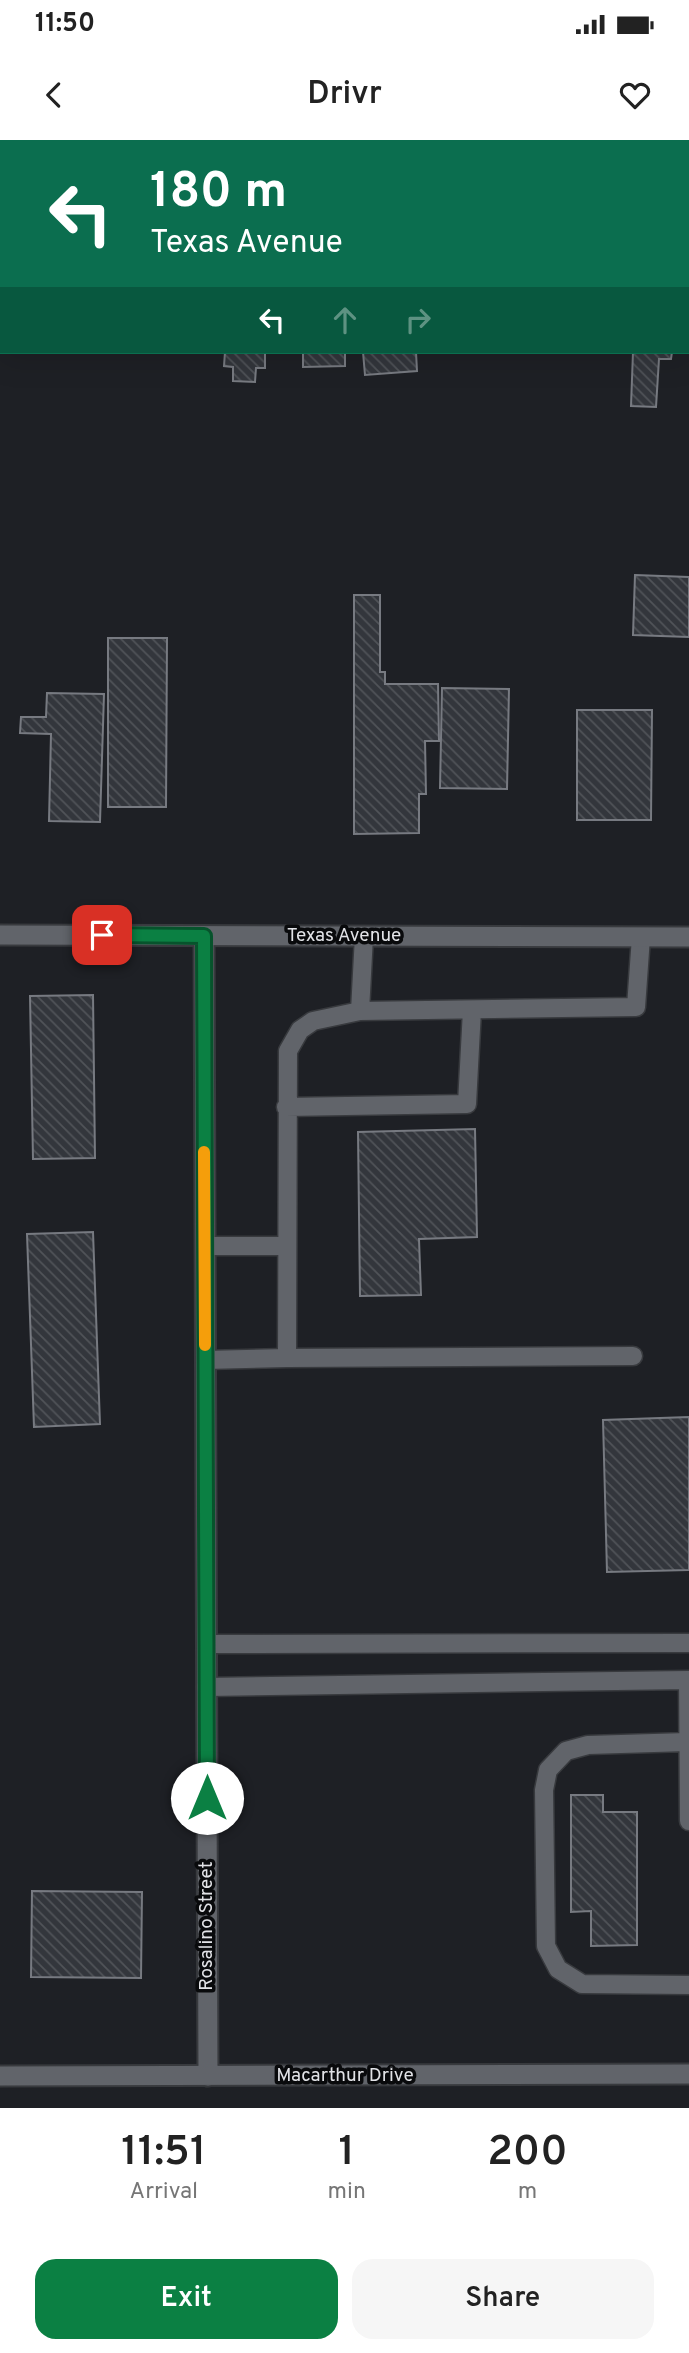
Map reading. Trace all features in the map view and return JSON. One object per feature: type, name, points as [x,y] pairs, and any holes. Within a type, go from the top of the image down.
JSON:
[{"type":"street","name":"Texas Avenue","points":[[0,935],[689,937]]},
{"type":"street","name":"Rosalino Street","points":[[204,936],[208,2076]]},
{"type":"street","name":"Macarthur Drive","points":[[0,2076],[689,2074]]},
{"type":"lane","points":[[360,1011],[364,936]]},
{"type":"lane","points":[[287,1359],[288,1051],[299,1030],[313,1021],[360,1011],[636,1007],[641,937]]},
{"type":"lane","points":[[286,1107],[467,1104],[472,1010]]},
{"type":"lane","points":[[205,1246],[287,1246]]},
{"type":"lane","points":[[205,1360],[633,1356]]},
{"type":"lane","points":[[206,1644],[689,1643]]},
{"type":"lane","points":[[206,1687],[688,1680],[689,1821]]},
{"type":"lane","points":[[687,1742],[588,1745],[566,1751],[548,1770],[544,1790],[546,1945],[558,1969],[582,1984],[689,1985]]},
{"type":"building","points":[[225,354],[265,354],[265,368],[256,368],[255,382],[233,381],[233,367],[224,366]]},
{"type":"building","points":[[303,354],[345,354],[345,366],[303,367]]},
{"type":"building","points":[[363,354],[416,354],[417,371],[365,375]]},
{"type":"building","points":[[633,354],[672,354],[671,359],[659,359],[656,407],[631,406]]},
{"type":"building","points":[[635,575],[689,577],[689,637],[633,635]]},
{"type":"building","points":[[354,595],[380,595],[380,672],[385,672],[385,684],[438,684],[439,741],[425,741],[426,794],[419,794],[419,833],[354,834]]},
{"type":"building","points":[[108,638],[167,638],[166,807],[108,807]]},
{"type":"building","points":[[442,688],[509,689],[507,789],[440,788]]},
{"type":"building","points":[[47,693],[104,694],[100,822],[49,821],[51,734],[20,733],[21,717],[46,717]]},
{"type":"building","points":[[577,710],[652,710],[651,820],[577,820]]},
{"type":"building","points":[[93,995],[95,1158],[33,1159],[30,996]]},
{"type":"building","points":[[475,1129],[477,1237],[419,1239],[421,1295],[360,1296],[358,1132]]},
{"type":"building","points":[[93,1232],[100,1424],[34,1427],[27,1234]]},
{"type":"building","points":[[689,1417],[689,1570],[607,1572],[603,1420]]},
{"type":"building","points":[[571,1795],[603,1795],[603,1812],[637,1812],[637,1945],[591,1946],[591,1911],[571,1912]]},
{"type":"building","points":[[32,1891],[142,1892],[141,1978],[31,1977]]},
{"type":"slow traffic","points":[[204,1152],[205,1345]]},
{"type":"route","points":[[102,935],[204,936],[207,1798]]}]
